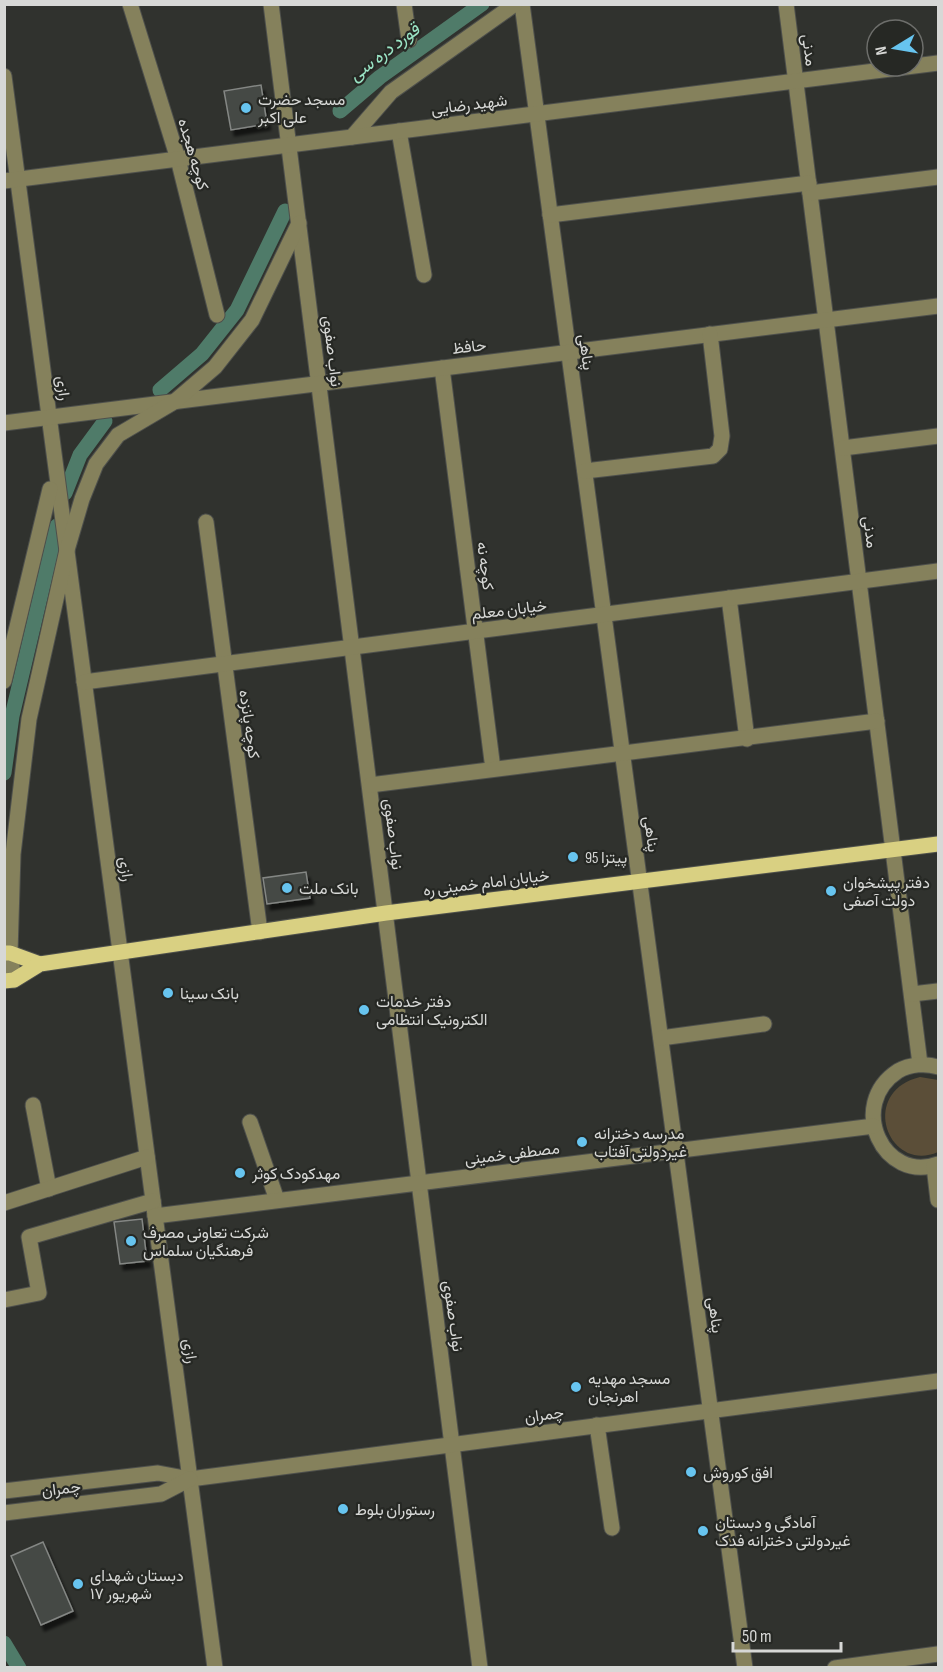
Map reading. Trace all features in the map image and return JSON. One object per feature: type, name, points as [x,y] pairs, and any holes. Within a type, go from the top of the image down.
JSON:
[{"type":"main road","name":"خیابان امام خمینی ره","points":[[40,964],[386,913],[939,844]]},
{"type":"main road","points":[[7,953],[40,964]]},
{"type":"main road","points":[[9,981],[40,964]]},
{"type":"street","name":"کوچه هجده","points":[[130,4],[178,159],[217,315]]},
{"type":"street","name":"نواب صفوی","points":[[271,4],[480,1668]]},
{"type":"street","points":[[404,4],[409,40]]},
{"type":"street","points":[[352,137],[391,92],[515,4]]},
{"type":"street","name":"پناهی","points":[[522,4],[745,1668]]},
{"type":"street","name":"مدنی","points":[[786,4],[920,1064]]},
{"type":"street","name":"شهید رضایی","points":[[11,180],[939,63]]},
{"type":"street","name":"رازی","points":[[4,76],[11,180],[49,417],[215,1668]]},
{"type":"street","points":[[399,131],[424,275]]},
{"type":"street","points":[[550,215],[939,177]]},
{"type":"street","points":[[9,981],[7,953],[13,854],[29,719],[67,550],[82,499],[96,464],[118,435],[174,402],[215,367],[252,320],[299,223]]},
{"type":"street","name":"حافظ","points":[[4,423],[939,306]]},
{"type":"street","points":[[585,471],[713,456],[720,448],[722,436],[710,334]]},
{"type":"street","name":"کوچه نه","points":[[442,368],[493,769]]},
{"type":"street","points":[[843,448],[939,436]]},
{"type":"street","points":[[4,681],[50,489]]},
{"type":"street","name":"کوچه پانزده","points":[[206,522],[260,932]]},
{"type":"street","name":"خیابان معلم","points":[[84,682],[939,571]]},
{"type":"street","points":[[729,598],[747,739]]},
{"type":"street","points":[[370,785],[877,721]]},
{"type":"street","points":[[912,994],[939,991]]},
{"type":"street","points":[[661,1038],[764,1024]]},
{"type":"street","points":[[939,1067],[920,1064],[902,1069],[888,1078],[879,1090],[873,1105],[874,1126],[884,1148],[894,1158],[919,1167],[936,1165],[939,1200]]},
{"type":"street","points":[[33,1106],[49,1189]]},
{"type":"street","points":[[250,1122],[277,1200]]},
{"type":"street","name":"مصطفی خمینی","points":[[4,1300],[39,1293],[29,1237],[154,1209],[277,1200],[874,1126]]},
{"type":"street","points":[[4,1203],[147,1157]]},
{"type":"street","name":"چمران","points":[[4,1491],[158,1473],[190,1479],[939,1381]]},
{"type":"street","points":[[597,1425],[612,1528]]},
{"type":"street","name":"چمران","points":[[4,1513],[161,1494],[190,1479]]},
{"type":"street","points":[[835,1668],[939,1654]]},
{"type":"shaded area","points":[[920,1077],[938,1080],[938,1152],[920,1156],[905,1152],[894,1142],[887,1128],[885,1113],[890,1098],[901,1085]]},
{"type":"building","name":"مسجد حضرت علی اکبر","points":[[261,85],[267,124],[231,130],[224,91]]},
{"type":"building","name":"بانک ملت","points":[[306,872],[310,898],[267,904],[263,878]]},
{"type":"building","name":"شرکت تعاونی مصرف فرهنگیان سلماس","points":[[142,1219],[147,1261],[120,1264],[114,1222]]},
{"type":"building","points":[[43,1542],[73,1611],[41,1625],[11,1556]]},
{"type":"waterway","name":"قورد دره سی","points":[[340,111],[380,77],[482,4]]},
{"type":"waterway","points":[[160,390],[202,354],[237,310],[285,211]]},
{"type":"waterway","name":"قورد دره سی","points":[[65,493],[80,455],[105,421]]},
{"type":"waterway","name":"قورد دره سی","points":[[4,773],[12,716],[57,526]]},
{"type":"waterway","points":[[4,1643],[19,1668]]},
{"type":"place","name":"مسجد حضرت علی اکبر","points":[[246,108]]},
{"type":"place","name":"پیتزا 95","points":[[573,857]]},
{"type":"place","name":"بانک ملت","points":[[287,888]]},
{"type":"place","name":"دفتر پیشخوان دولت آصفی","points":[[831,891]]},
{"type":"place","name":"بانک سینا","points":[[168,993]]},
{"type":"place","name":"دفتر خدمات الکترونیک انتظامی","points":[[364,1010]]},
{"type":"place","name":"مدرسه دخترانه غیردولتی آفتاب","points":[[582,1142]]},
{"type":"place","name":"مهدکودک کوثر","points":[[240,1173]]},
{"type":"place","name":"شرکت تعاونی مصرف فرهنگیان سلماس","points":[[131,1241]]},
{"type":"place","name":"مسجد مهدیه اهرنجان","points":[[576,1387]]},
{"type":"place","name":"افق کوروش","points":[[691,1472]]},
{"type":"place","name":"رستوران بلوط","points":[[343,1509]]},
{"type":"place","name":"آمادگی و دبستان غیردولتی دخترانه فدک","points":[[703,1531]]},
{"type":"place","name":"دبستان شهدای ۱۷ شهریور","points":[[78,1584]]}]
